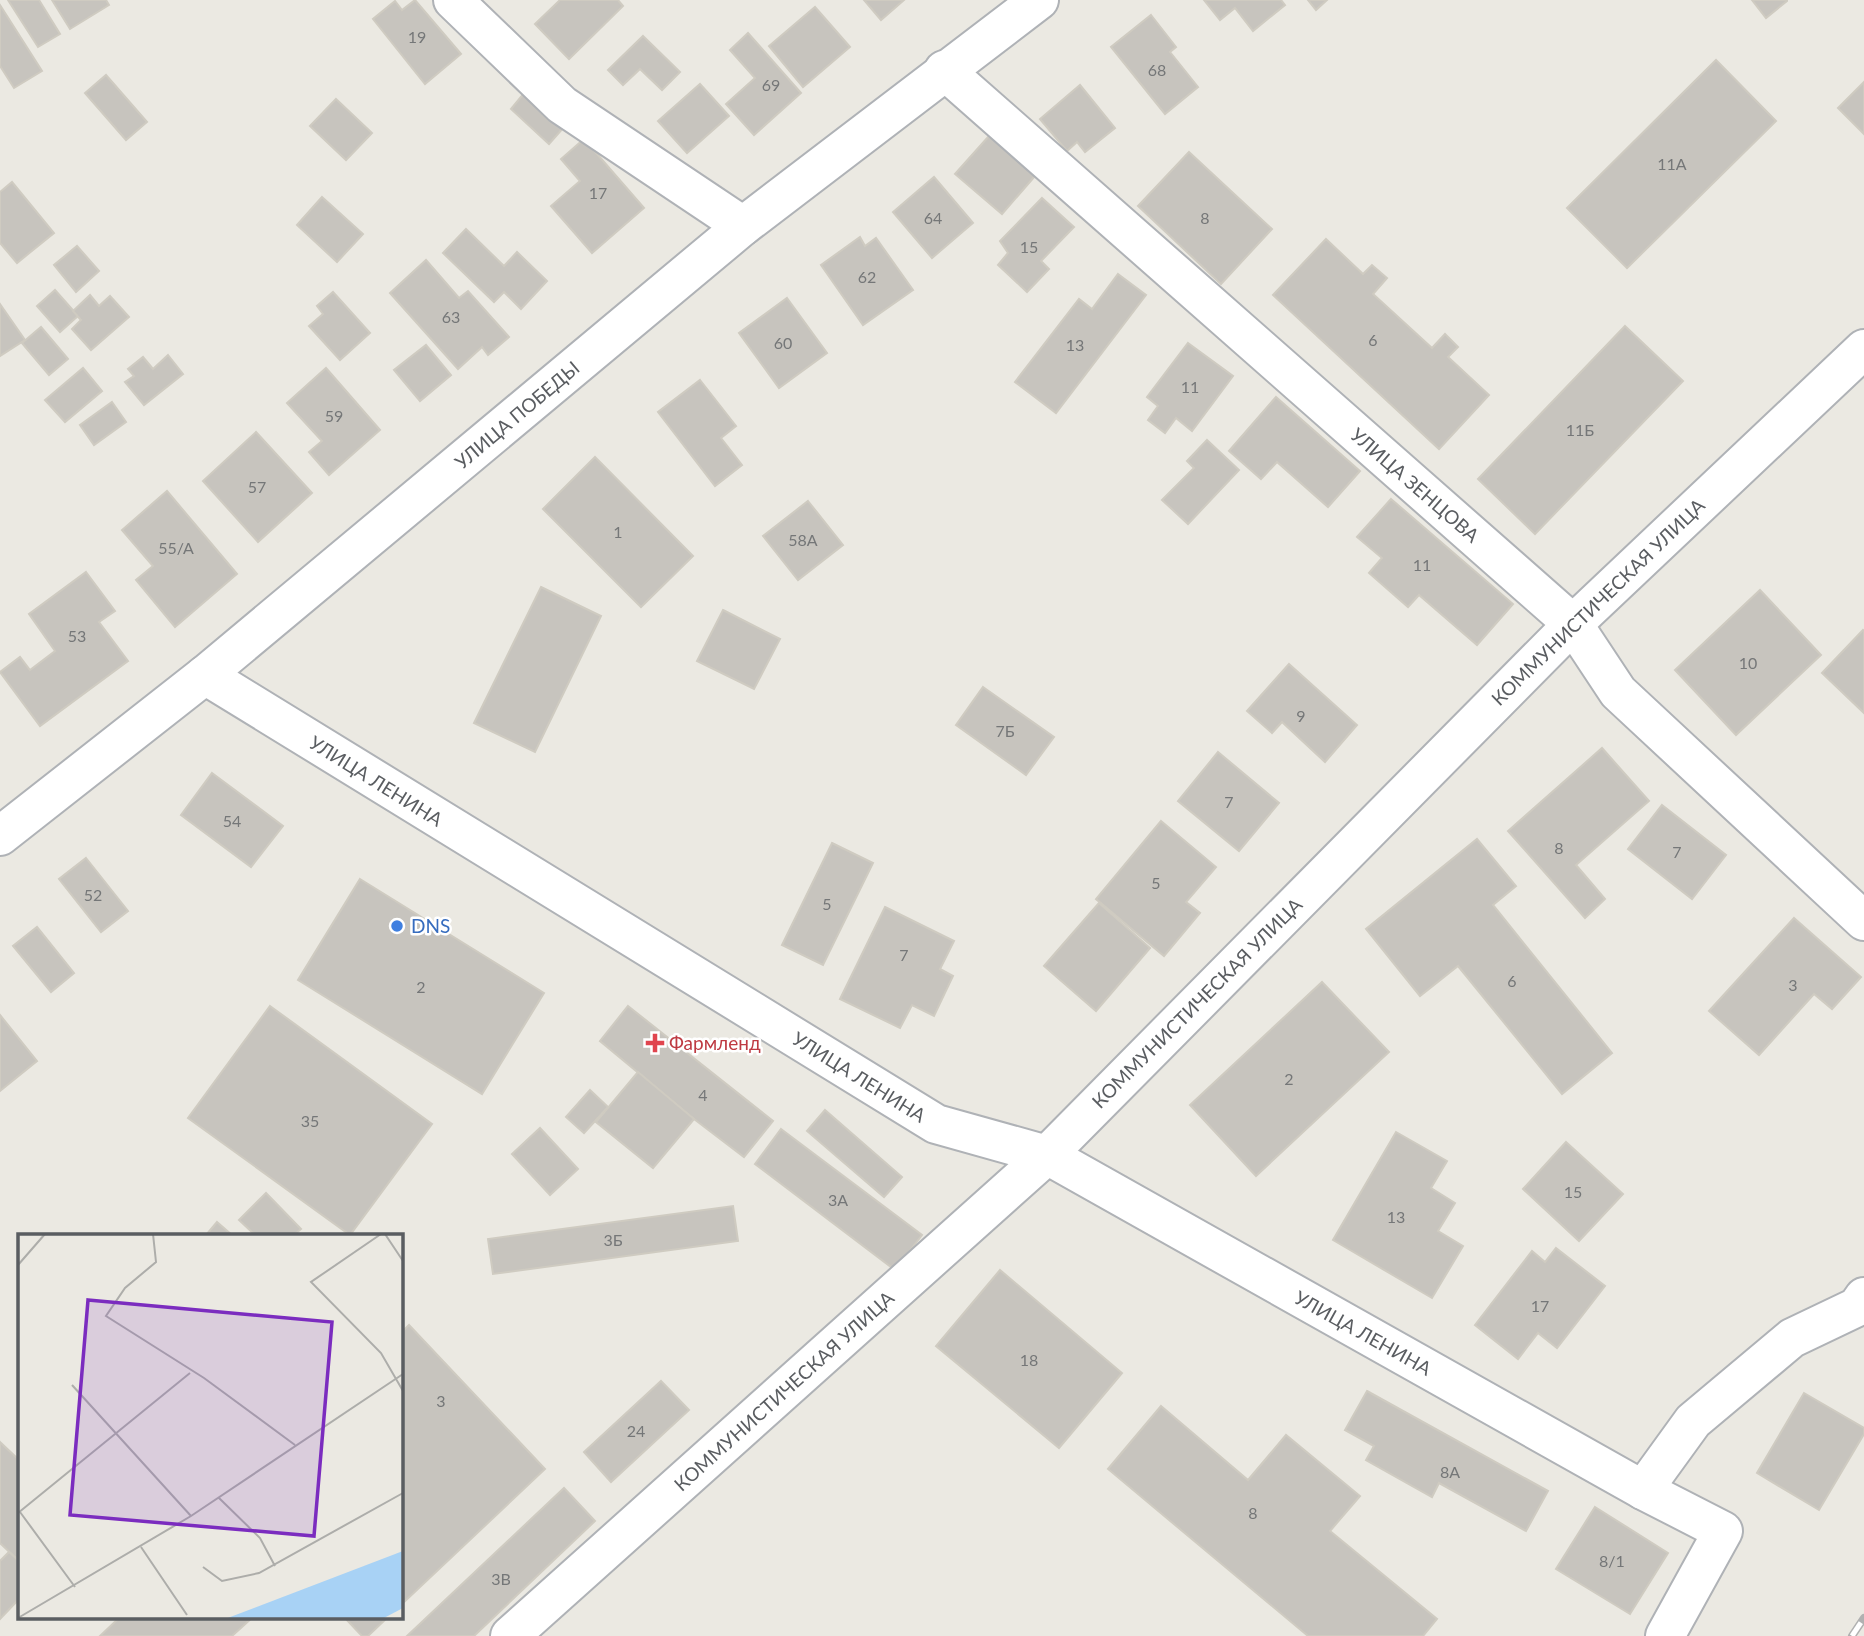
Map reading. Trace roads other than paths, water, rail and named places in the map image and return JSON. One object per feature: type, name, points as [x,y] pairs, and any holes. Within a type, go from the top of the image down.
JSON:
[{"type":"street","points":[[453,0],[562,105],[743,226]]},
{"type":"street","name":"УЛИЦА ПОБЕДЫ","points":[[0,836],[205,675],[743,226],[1038,0]]},
{"type":"street","name":"УЛИЦА ЗЕНЦОВА","points":[[944,70],[1573,624],[1618,692],[1864,921]]},
{"type":"street","name":"КОММУНИСТИЧЕСКАЯ УЛИЦА","points":[[510,1636],[1047,1155],[1573,624],[1864,349]]},
{"type":"street","name":"УЛИЦА ЛЕНИНА","points":[[205,675],[936,1124],[1047,1155],[1643,1490],[1723,1531],[1665,1636]]},
{"type":"street","points":[[1643,1490],[1693,1421],[1792,1338],[1857,1307],[1864,1297]]},
{"type":"railway","points":[[1852,1636],[1864,1618]]},
{"type":"place","name":"DNS","points":[[397,926]]},
{"type":"place","name":"Фармленд","points":[[655,1043]]}]
